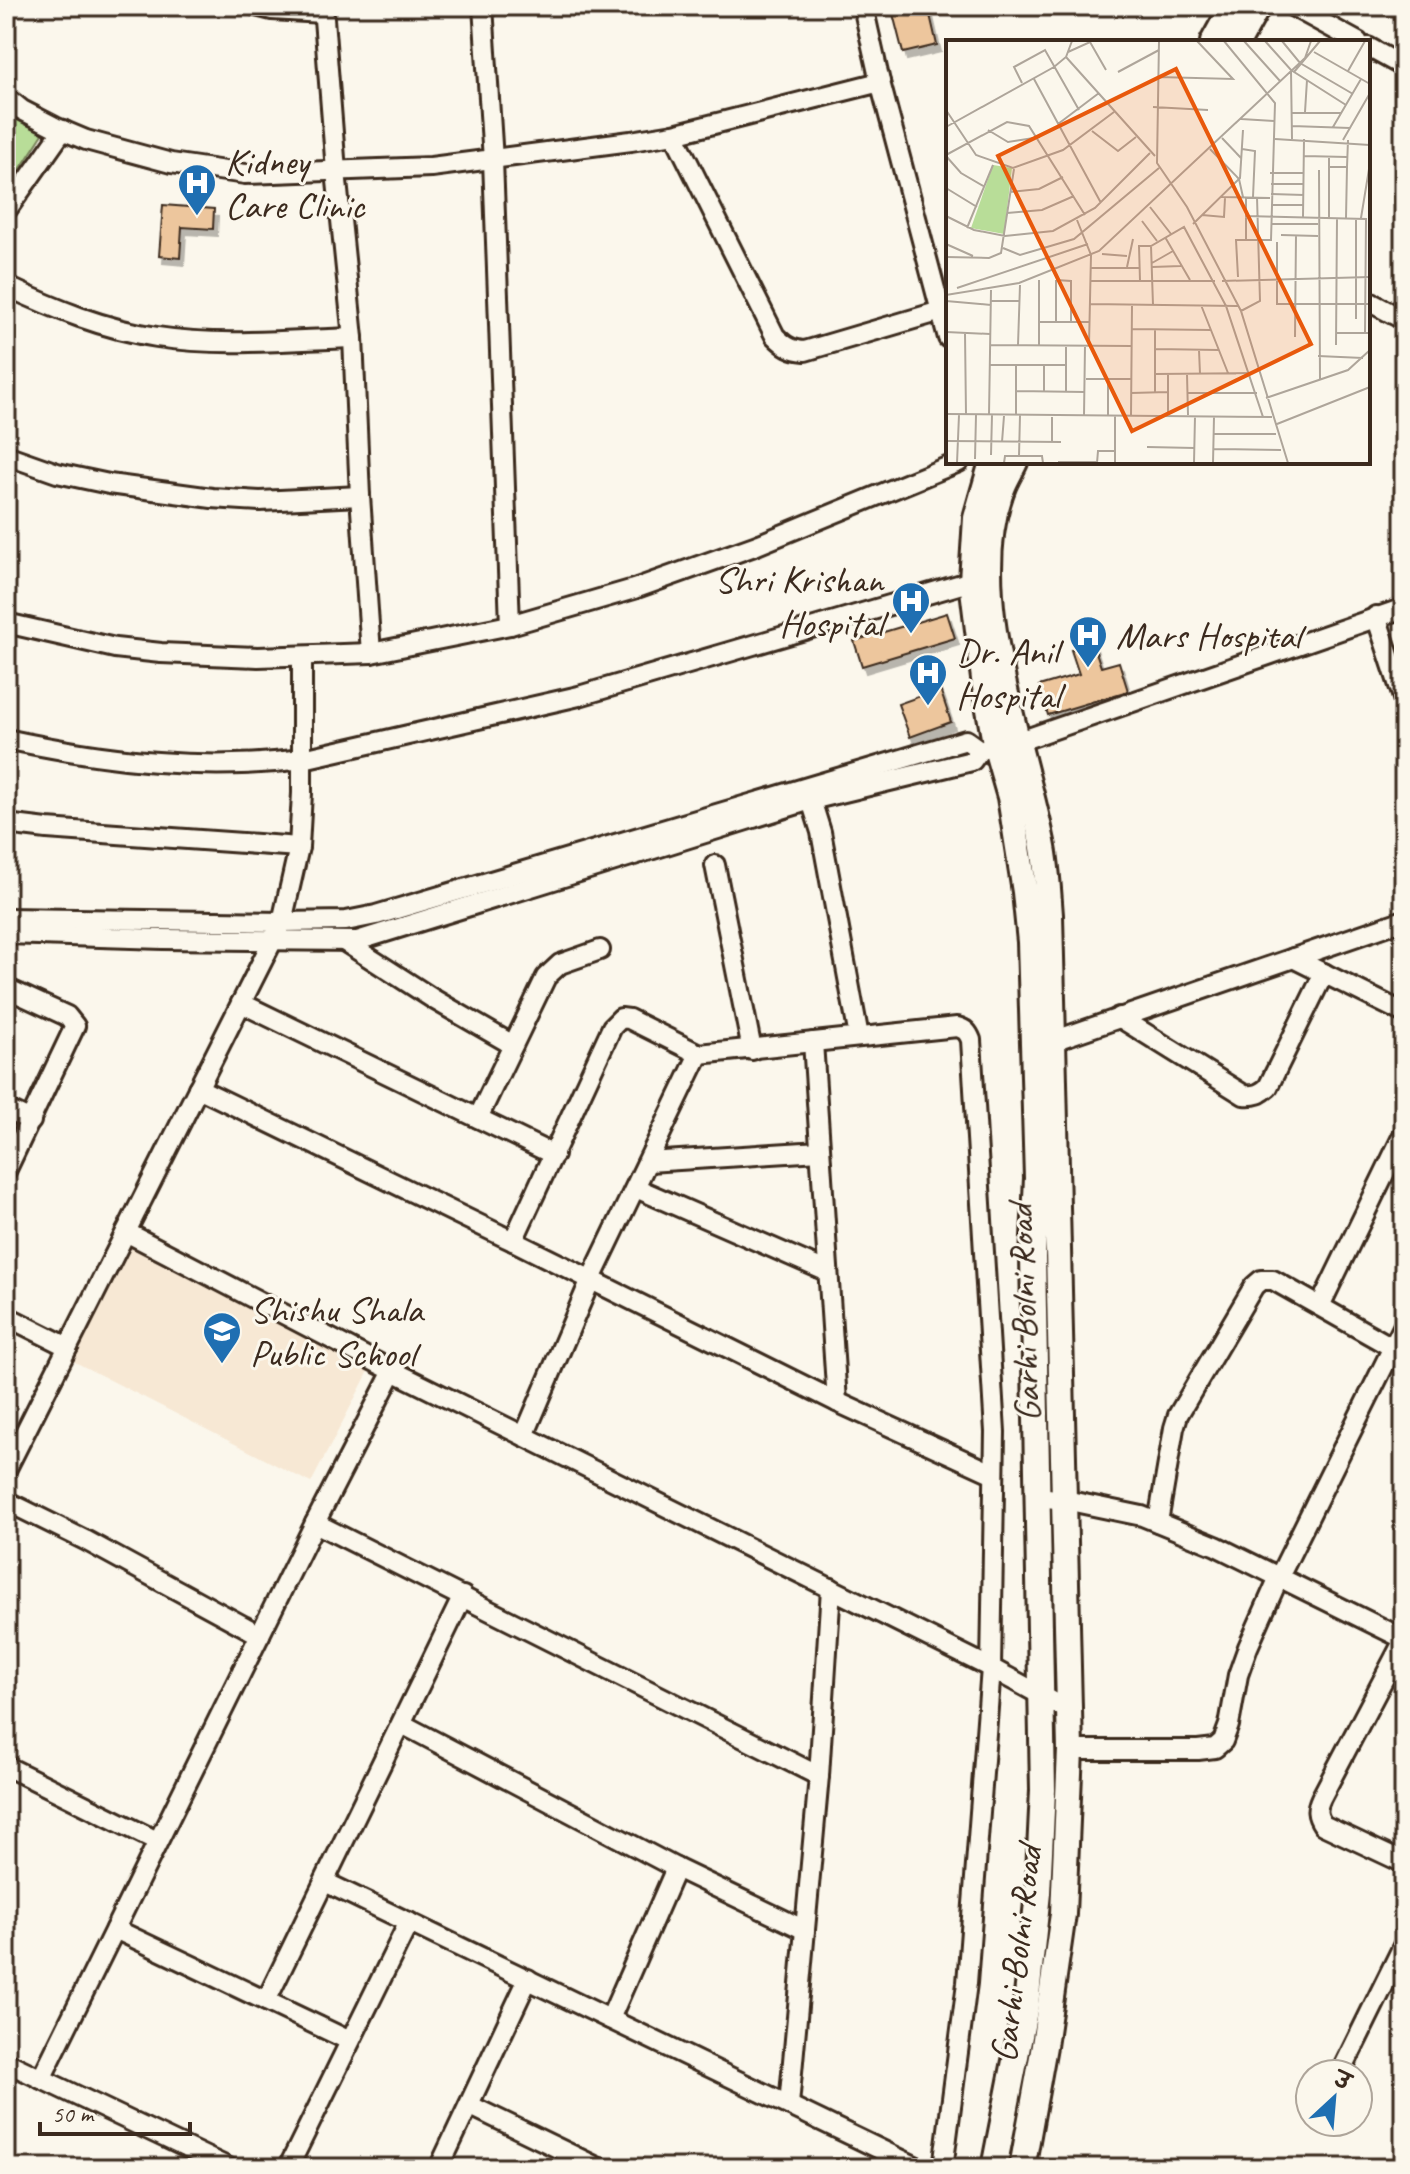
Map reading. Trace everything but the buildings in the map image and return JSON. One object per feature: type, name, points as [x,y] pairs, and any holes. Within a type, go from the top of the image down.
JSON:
[{"type":"main road","points":[[1214,40],[1233,6]]},
{"type":"main road","points":[[1239,40],[1258,6]]},
{"type":"main road","name":"Garhi Bolni Road","points":[[992,471],[991,541],[980,578],[1000,663],[998,747],[1043,843],[1047,873],[1044,1044],[1033,1257],[1043,1790],[1038,1893],[1026,2005],[994,2168]]},
{"type":"main road","name":"Garhi Bolni Road","points":[[1022,2168],[1063,1914],[1070,1750],[1056,1206],[1044,1044]]},
{"type":"street","points":[[256,6],[272,10],[323,10],[353,338],[371,653]]},
{"type":"street","points":[[483,6],[493,160],[510,625]]},
{"type":"street","points":[[863,6],[946,330]]},
{"type":"street","points":[[1292,6],[1354,40]]},
{"type":"street","points":[[1370,48],[1404,67]]},
{"type":"street","points":[[6,97],[22,110],[63,130],[112,148],[171,163],[245,174],[431,167],[674,134],[880,82]]},
{"type":"street","points":[[6,211],[63,130]]},
{"type":"street","points":[[674,134],[775,336],[783,344],[793,350],[805,351],[941,311]]},
{"type":"street","points":[[6,286],[55,308],[116,329],[159,337],[247,341],[353,338]]},
{"type":"street","points":[[1370,302],[1404,320]]},
{"type":"street","points":[[6,455],[57,473],[109,484],[212,498],[260,501],[360,496]]},
{"type":"street","points":[[6,623],[115,648],[161,653],[258,657],[371,653],[510,625],[684,572],[954,464]]},
{"type":"street","points":[[6,739],[148,763],[268,763],[303,759],[579,696],[980,578]]},
{"type":"street","points":[[6,934],[357,941],[811,800],[972,761],[998,747],[1404,608]]},
{"type":"street","points":[[1376,616],[1404,701]]},
{"type":"street","points":[[6,1470],[282,922],[299,847],[303,759],[302,656]]},
{"type":"street","points":[[6,918],[346,921],[376,915],[966,740],[998,747]]},
{"type":"street","points":[[811,800],[821,832],[859,1037]]},
{"type":"street","points":[[6,824],[299,847]]},
{"type":"street","points":[[715,865],[752,1050]]},
{"type":"street","points":[[1044,1044],[1404,920]]},
{"type":"street","points":[[345,942],[435,1000],[513,1045]]},
{"type":"street","points":[[478,1118],[546,977],[560,964],[600,950]]},
{"type":"street","points":[[1293,958],[1404,1013]]},
{"type":"street","points":[[1119,1017],[1244,1095],[1253,1096],[1261,1094],[1268,1087],[1324,973]]},
{"type":"street","points":[[6,988],[67,1016],[75,1026],[6,1171]]},
{"type":"street","points":[[241,1003],[554,1155]]},
{"type":"street","points":[[513,1241],[612,1027],[621,1018],[629,1019],[699,1054],[957,1027],[964,1028],[971,1040],[995,1432],[991,1668],[967,1983],[943,2168]]},
{"type":"street","points":[[813,1042],[837,1402]]},
{"type":"street","points":[[524,1436],[591,1279],[699,1054]]},
{"type":"street","points":[[198,1088],[837,1402],[994,1474]]},
{"type":"street","points":[[6,1109],[31,1121]]},
{"type":"street","points":[[1320,1306],[1399,1157],[1404,1133]]},
{"type":"street","points":[[648,1162],[820,1151]]},
{"type":"street","points":[[636,1188],[828,1272]]},
{"type":"street","points":[[126,1232],[393,1371],[991,1668],[1070,1711]]},
{"type":"street","points":[[1158,1522],[1178,1415],[1254,1286],[1261,1280],[1273,1280],[1398,1351]]},
{"type":"street","points":[[6,1316],[68,1347]]},
{"type":"street","points":[[1070,1750],[1198,1750],[1215,1748],[1223,1741],[1241,1665],[1279,1577],[1398,1351],[1404,1325]]},
{"type":"street","points":[[41,2079],[393,1371]]},
{"type":"street","points":[[1038,1497],[1142,1516],[1158,1522],[1216,1546],[1404,1639],[1321,1798],[1317,1816],[1323,1825],[1404,1863]]},
{"type":"street","points":[[6,1501],[260,1635]]},
{"type":"street","points":[[315,1523],[819,1776]]},
{"type":"street","points":[[789,2105],[819,1776],[831,1588]]},
{"type":"street","points":[[266,2001],[463,1596]]},
{"type":"street","points":[[402,1724],[676,1868],[805,1930]]},
{"type":"street","points":[[7,1769],[157,1841]]},
{"type":"street","points":[[610,2019],[676,1868]]},
{"type":"street","points":[[325,1882],[919,2168]]},
{"type":"street","points":[[288,2168],[409,1922]]},
{"type":"street","points":[[115,1929],[350,2041]]},
{"type":"street","points":[[1348,2058],[1404,1944]]},
{"type":"street","points":[[439,2168],[528,1979]]},
{"type":"street","points":[[6,2062],[229,2168]]},
{"type":"street","points":[[469,2105],[599,2168]]},
{"type":"shaded area","name":"Shishu Shala Public School","points":[[132,1246],[370,1369],[311,1483],[73,1361]]},
{"type":"green space","points":[[6,90],[50,123],[6,191]]},
{"type":"place","name":"Kidney Care Clinic","points":[[197,217]]},
{"type":"place","name":"Shri Krishan Hospital","points":[[911,635]]},
{"type":"place","name":"Mars Hospital","points":[[1088,669]]},
{"type":"place","name":"Dr. Anil Hospital","points":[[928,707]]},
{"type":"place","name":"Shishu Shala Public School","points":[[222,1365]]}]
